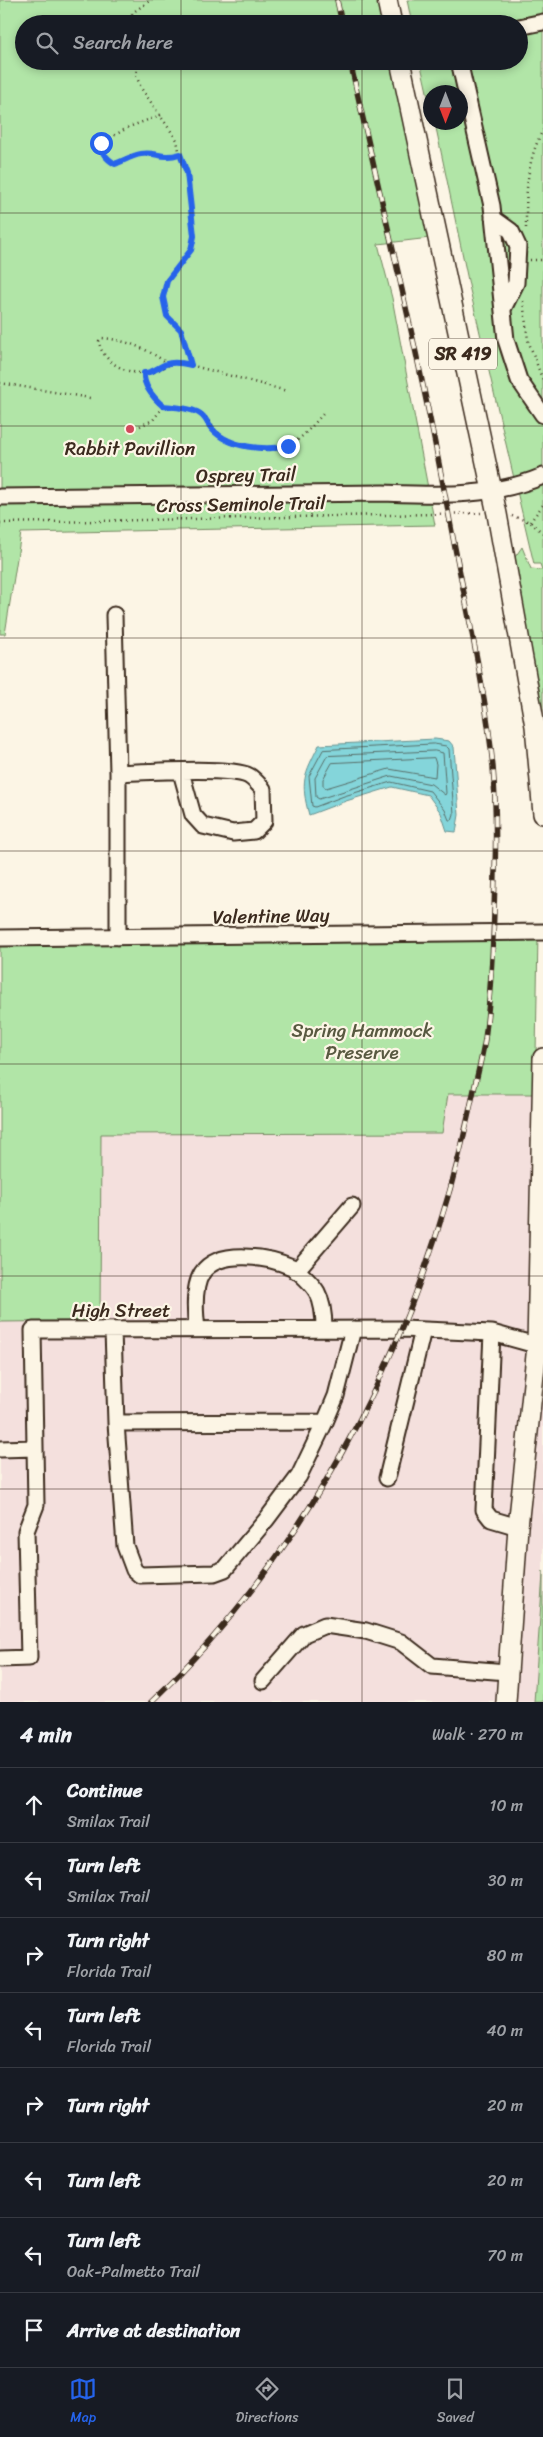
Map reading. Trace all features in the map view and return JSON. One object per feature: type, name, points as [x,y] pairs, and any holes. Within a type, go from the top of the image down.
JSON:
[{"type":"main road","points":[[387,0],[390,15]]},
{"type":"main road","name":"SR 419","points":[[402,70],[493,492],[535,726],[543,814]]},
{"type":"main road","points":[[506,1702],[518,1526],[540,1347],[543,1058]]},
{"type":"street","points":[[528,25],[543,22]]},
{"type":"street","points":[[461,70],[493,218],[506,340],[523,388],[543,415]]},
{"type":"street","points":[[493,218],[511,231],[518,246],[517,280],[502,309]]},
{"type":"street","name":"Osprey Trail","points":[[0,497],[382,493],[446,495],[493,492],[543,476]]},
{"type":"street","points":[[114,614],[118,773],[118,937]]},
{"type":"street","points":[[118,773],[234,771],[249,776],[263,789],[264,821],[254,831],[233,833],[203,826],[193,815],[181,772]]},
{"type":"street","name":"Valentine Way","points":[[0,938],[543,932]]},
{"type":"street","points":[[296,1271],[352,1206]]},
{"type":"street","points":[[197,1329],[197,1288],[201,1274],[210,1264],[234,1256],[266,1259],[296,1271],[316,1291],[324,1313],[324,1329]]},
{"type":"street","points":[[113,1330],[116,1424],[125,1546],[134,1570],[140,1575],[214,1573],[225,1569],[266,1520],[299,1476],[336,1396],[353,1329]]},
{"type":"street","name":"High Street","points":[[0,1658],[29,1658],[26,1531],[36,1505],[33,1330],[423,1330],[492,1333],[540,1347]]},
{"type":"street","points":[[387,1478],[423,1330]]},
{"type":"street","points":[[492,1333],[484,1510],[491,1519],[518,1526]]},
{"type":"street","points":[[116,1424],[325,1422]]},
{"type":"street","points":[[0,1449],[35,1448]]},
{"type":"street","points":[[263,1681],[304,1634],[325,1625],[366,1631],[401,1642],[432,1666],[507,1672]]},
{"type":"path","points":[[132,15],[132,13],[152,0]]},
{"type":"path","points":[[137,70],[136,75],[141,88],[177,140],[181,161],[187,173],[194,236],[191,250],[167,281],[163,297],[167,316],[181,330],[191,365]]},
{"type":"path","points":[[160,115],[129,127],[101,143],[100,149],[107,159],[115,164],[140,154],[151,154],[163,158],[180,154]]},
{"type":"path","points":[[526,260],[543,260]]},
{"type":"path","points":[[167,363],[148,350],[118,340],[102,338],[99,341],[100,349],[106,359],[134,373],[150,373],[167,363],[179,362],[288,391]]},
{"type":"path","points":[[144,373],[144,378],[152,396],[163,406],[183,407],[197,412],[207,419],[211,428],[224,438],[247,446],[271,450],[288,446],[309,429],[323,414]]},
{"type":"path","points":[[0,384],[90,398]]},
{"type":"path","points":[[140,426],[153,420],[163,406]]},
{"type":"path","points":[[530,522],[543,505]]},
{"type":"path","name":"Cross Seminole Trail","points":[[0,523],[483,513]]},
{"type":"path","points":[[514,516],[530,522],[543,533]]},
{"type":"shaded area","points":[[535,1094],[531,1334],[499,1702],[0,1702],[0,1311],[103,1095]]},
{"type":"shaded area","points":[[543,1355],[543,1571],[534,1702],[513,1702]]},
{"type":"green space","points":[[0,0],[379,0],[382,15],[15,15],[15,70],[395,70],[430,238],[378,244],[392,298],[435,525],[21,533],[5,634],[0,634]]},
{"type":"green space","points":[[407,0],[543,0],[543,738],[513,560],[522,547],[531,569],[542,570],[540,564],[534,564],[470,290],[436,130],[468,130],[468,85],[425,85],[422,70],[528,70],[528,15],[410,15]]},
{"type":"green space","name":"Spring Hammock Preserve","points":[[538,933],[535,1116],[534,1094],[448,1094],[442,1133],[101,1134],[100,1321],[0,1322],[0,940]]},
{"type":"green space","points":[[543,1574],[543,1702],[534,1702]]},
{"type":"water","points":[[435,739],[449,741],[454,747],[459,815],[456,832],[447,831],[441,813],[428,795],[392,787],[309,815],[304,786],[305,778],[319,745]]},
{"type":"railway","points":[[337,0],[340,15]]},
{"type":"railway","points":[[151,1702],[211,1640],[265,1572],[314,1500],[357,1425],[394,1346],[426,1265],[452,1183],[485,1039],[492,956],[496,846],[493,767],[485,704],[438,459],[402,288],[352,70]]},
{"type":"place","name":"Rabbit Pavillion","points":[[130,429]]},
{"type":"route","points":[[101,143],[100,149],[107,159],[115,164],[140,154],[151,154],[163,158],[180,154],[187,173],[194,236],[191,250],[167,281],[163,297],[167,316],[181,330],[191,365],[179,362],[167,363],[150,373],[144,373],[144,378],[152,396],[163,406],[183,407],[197,412],[207,419],[211,428],[224,438],[247,446],[271,450],[288,446]]}]
